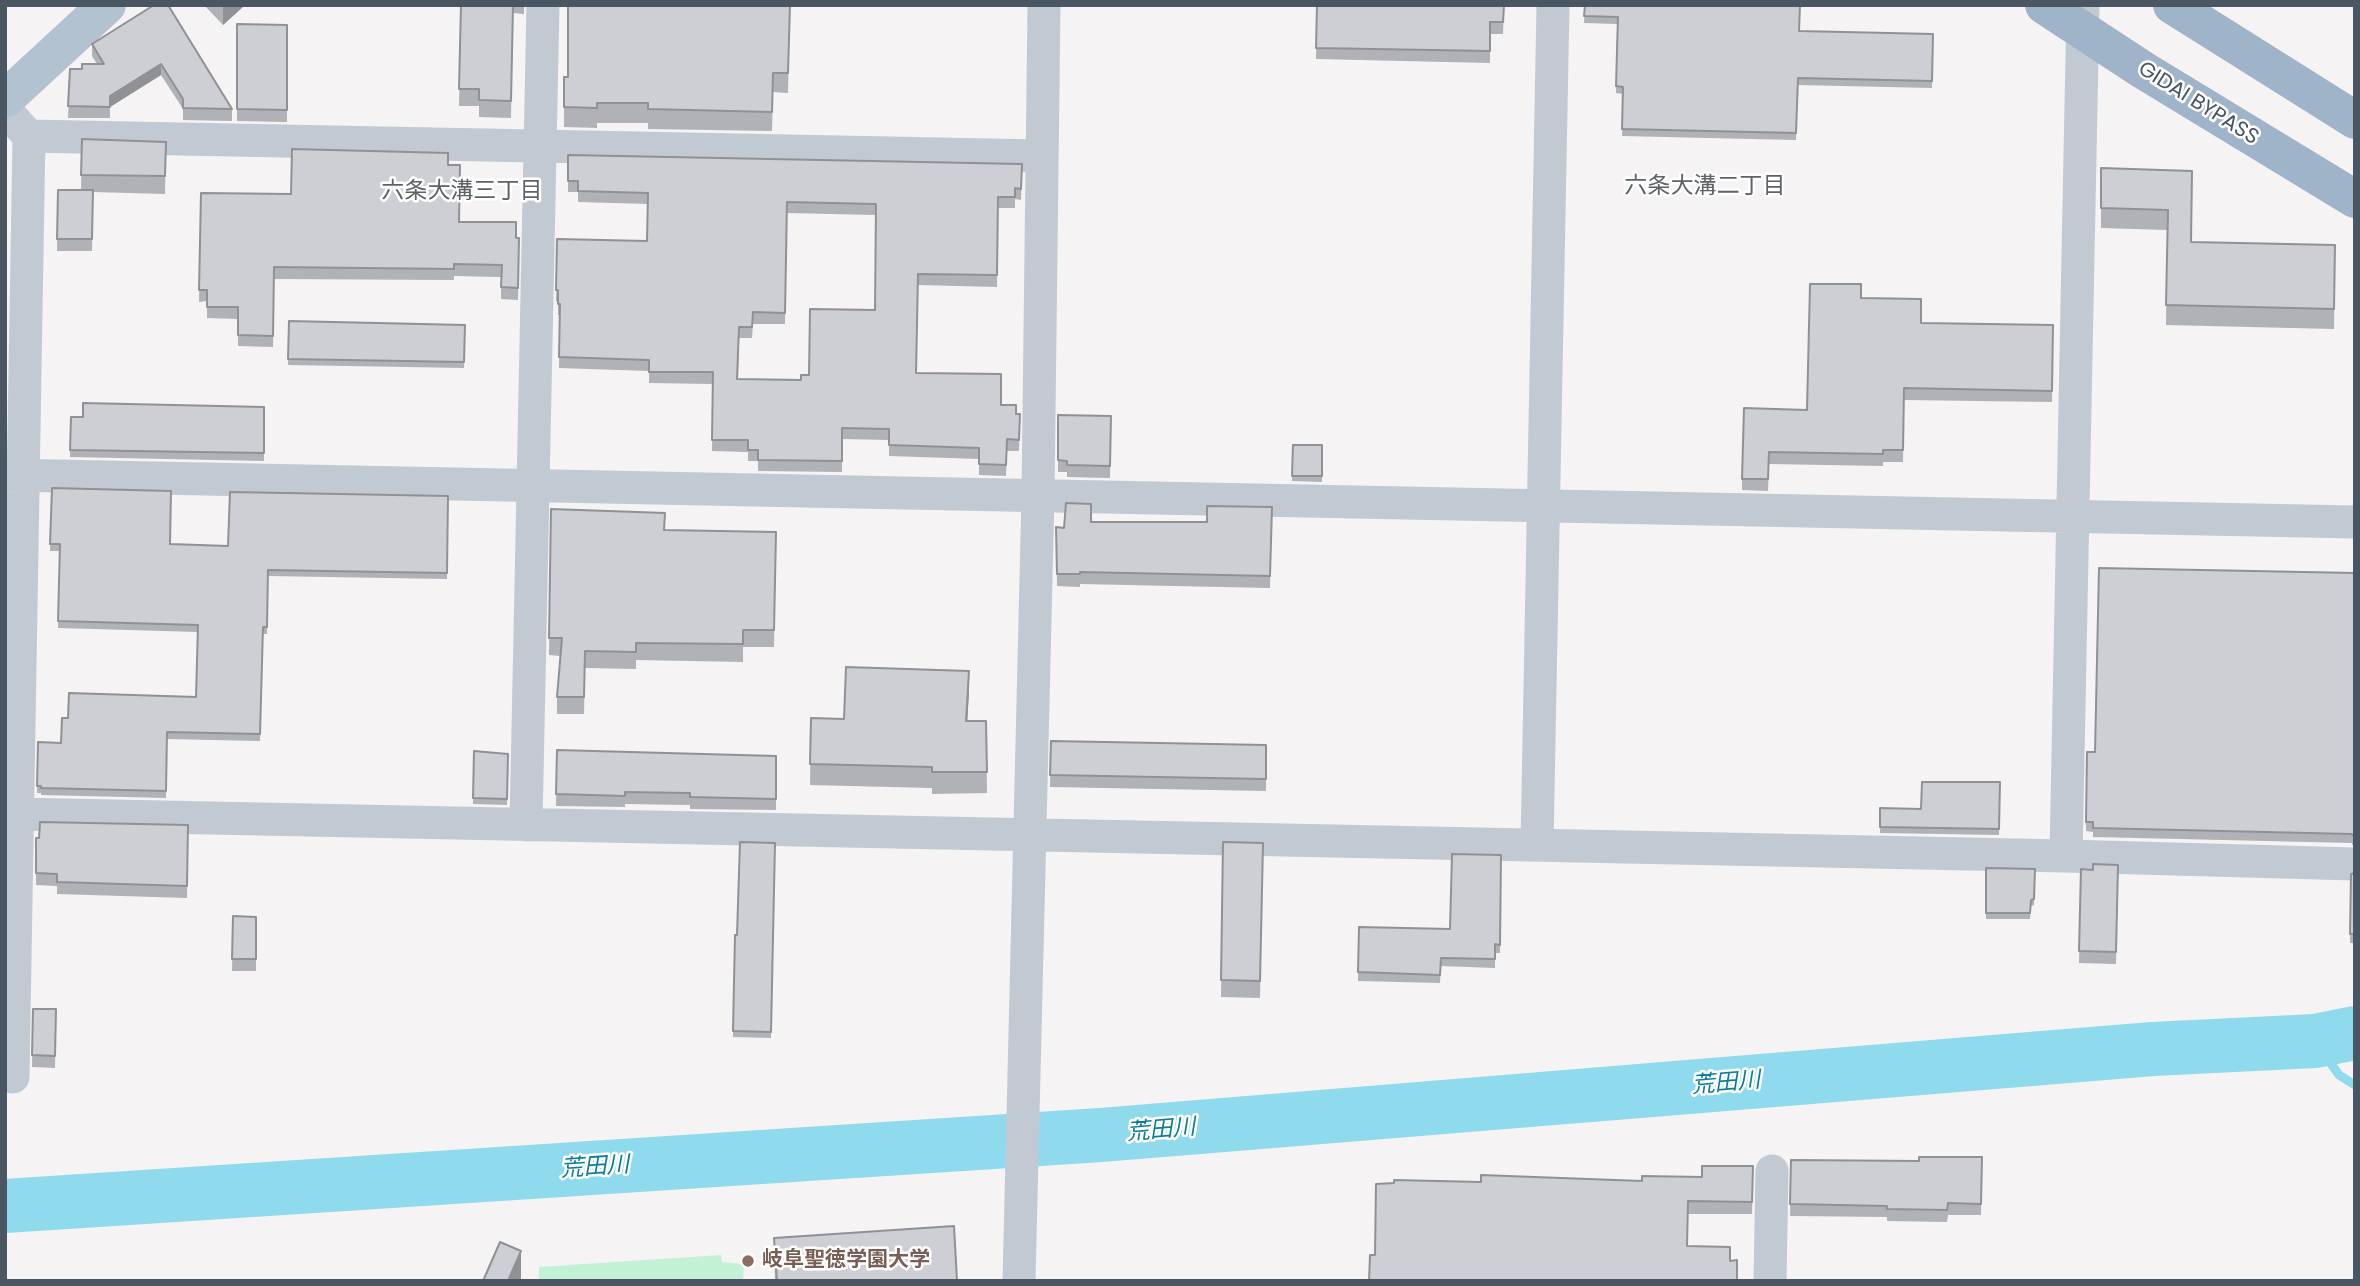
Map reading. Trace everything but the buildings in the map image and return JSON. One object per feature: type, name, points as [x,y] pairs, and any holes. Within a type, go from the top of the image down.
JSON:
[{"type":"highway","name":"GIDAI BYPASS","points":[[2044,5],[2154,77],[2355,199]]},
{"type":"highway","points":[[2172,5],[2355,120]]},
{"type":"main road","points":[[5,99],[107,5]]},
{"type":"street","points":[[526,825],[543,5]]},
{"type":"street","points":[[1019,1281],[1038,495],[1044,5]]},
{"type":"street","points":[[1536,845],[1545,506],[1553,5]]},
{"type":"street","points":[[2066,856],[2083,5]]},
{"type":"street","points":[[5,110],[29,136],[14,475],[16,814],[13,1077]]},
{"type":"street","points":[[29,136],[1042,156]]},
{"type":"street","points":[[14,475],[2355,522]]},
{"type":"street","points":[[16,814],[2355,864]]},
{"type":"street","points":[[1770,1281],[1772,1171]]},
{"type":"green space","points":[[721,1255],[722,1262],[744,1264],[743,1281],[539,1281],[539,1267]]},
{"type":"waterway","name":"荒田川","points":[[5,1206],[1101,1135],[2153,1049],[2315,1041],[2355,1033]]},
{"type":"waterway","name":"荒田川","points":[[2315,1041],[2339,1075],[2355,1085]]},
{"type":"place","name":"岐阜聖徳学園大学","points":[[748,1261]]},
{"type":"district","name":"六条大溝二丁目","points":[[1705,187]]},
{"type":"district","name":"六条大溝三丁目","points":[[462,192]]}]
